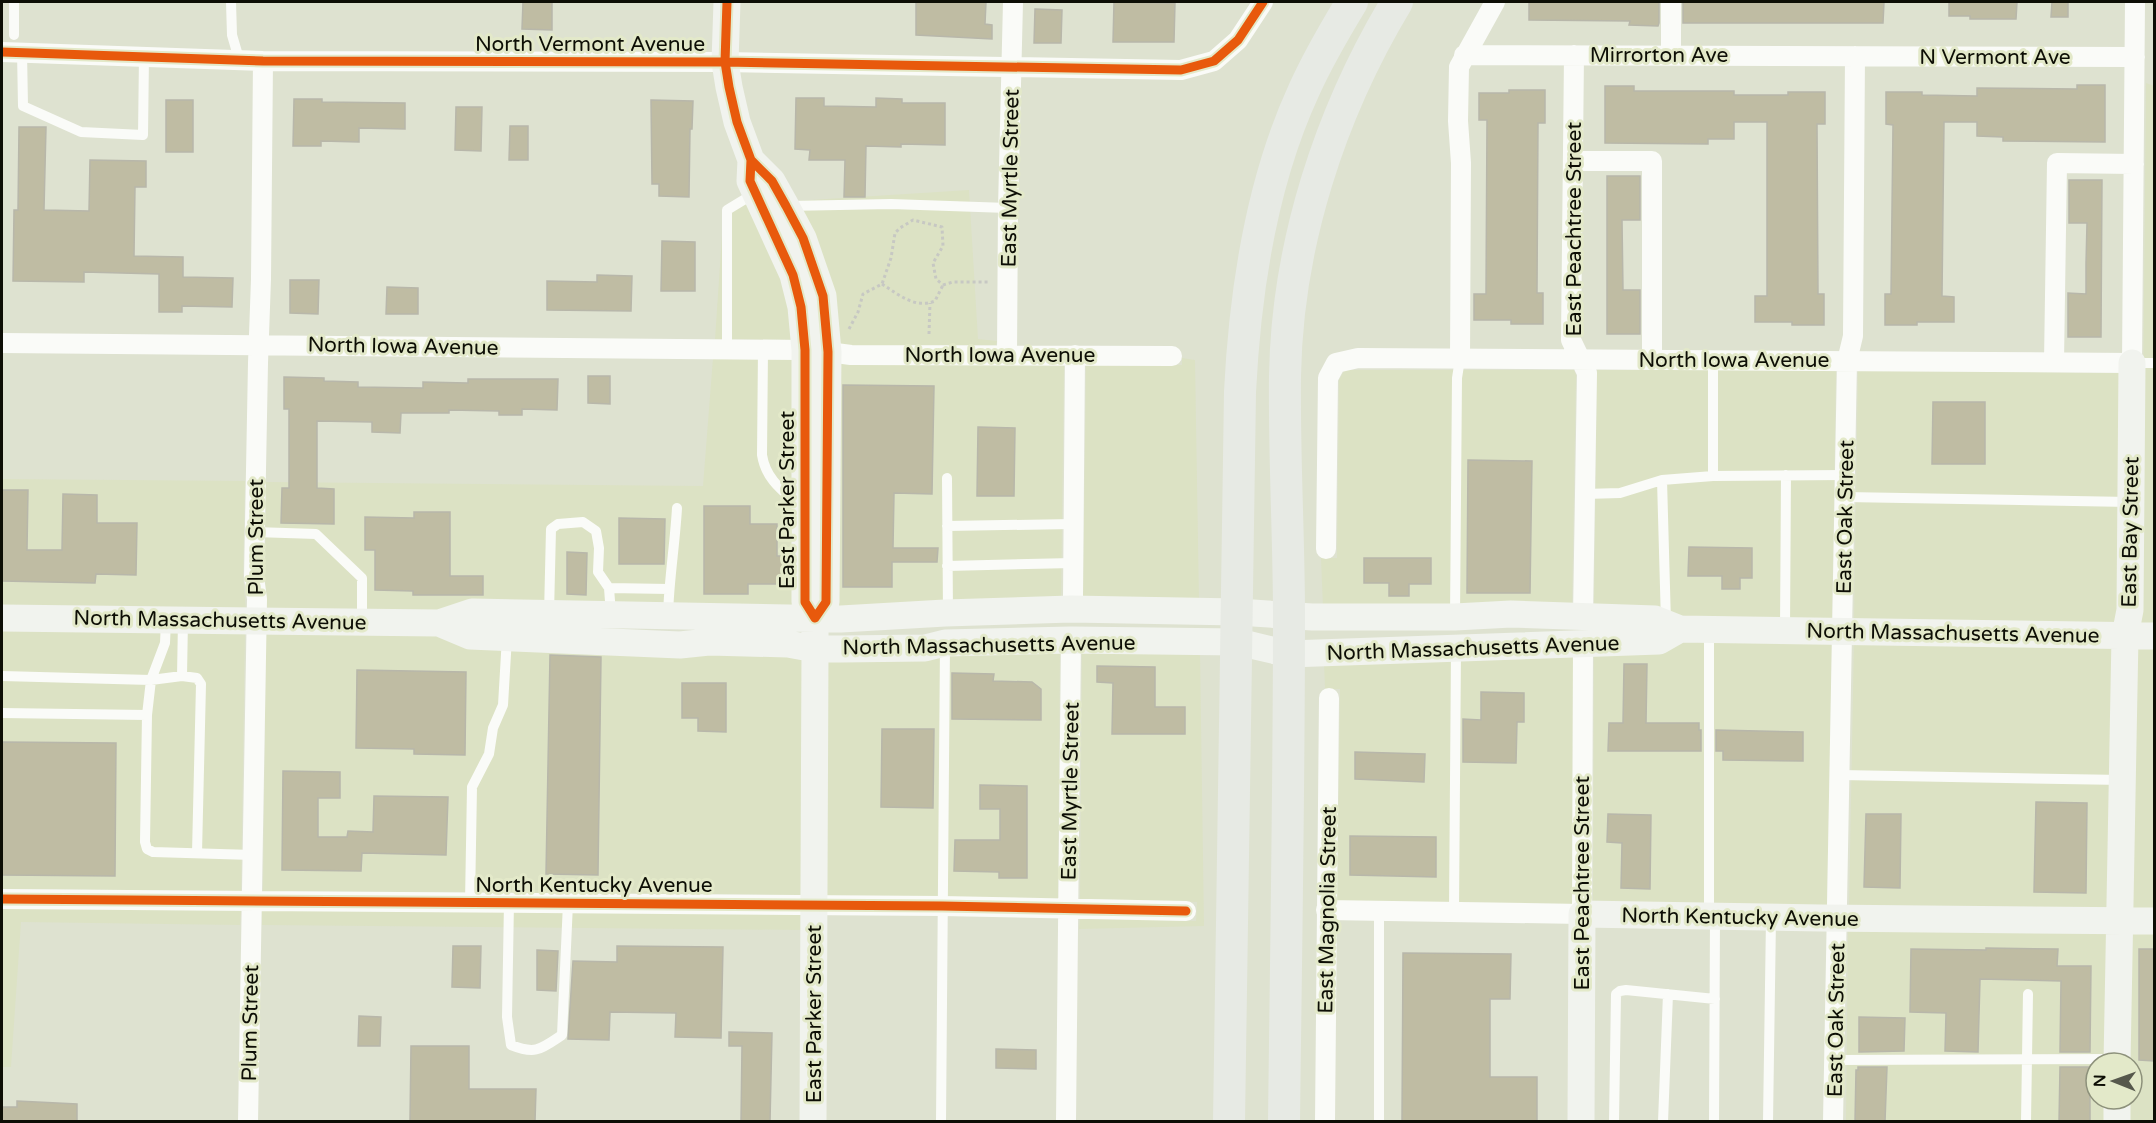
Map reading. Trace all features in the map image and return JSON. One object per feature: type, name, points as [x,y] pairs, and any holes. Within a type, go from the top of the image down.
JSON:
[{"type":"main road","name":"East Parker Street","points":[[727,2],[725,63],[737,122],[751,160],[750,181],[793,275],[801,307],[817,351],[826,602],[815,618]]},
{"type":"main road","points":[[1229,1122],[1242,353],[1247,303],[1268,194],[1283,145],[1304,91],[1333,33],[1352,2]]},
{"type":"main road","points":[[1284,1122],[1289,654],[1285,374],[1289,314],[1298,257],[1329,141],[1355,81],[1397,2]]},
{"type":"main road","name":"East Parker Street","points":[[751,160],[772,181],[786,206],[802,238],[824,296],[817,351],[805,510],[805,602],[815,618],[813,1122]]},
{"type":"main road","name":"East Bay Street","points":[[2117,1051],[2125,636],[2130,610],[2131,502],[2143,363]]},
{"type":"main road","name":"North Massachusetts Avenue","points":[[2,618],[439,623],[472,612],[549,614],[610,601],[668,602],[841,620],[948,613],[1071,609],[1238,627],[1289,654],[1659,641],[1673,626]]},
{"type":"main road","name":"North Massachusetts Avenue","points":[[439,623],[470,636],[680,645],[709,642],[788,644],[815,649],[925,648],[945,643],[1071,640],[1238,627],[1289,615],[1455,617],[1511,614],[1655,619],[1673,626],[1709,629],[2154,636]]},
{"type":"main road","name":"North Kentucky Avenue","points":[[1582,914],[2154,921]]},
{"type":"main road","name":"East Peachtree Street","points":[[1581,1122],[1582,914]]},
{"type":"street","name":"East Myrtle Street","points":[[1007,354],[1013,2]]},
{"type":"street","points":[[1460,359],[1459,67],[1464,54],[1496,2]]},
{"type":"street","points":[[1671,2],[1671,55]]},
{"type":"street","name":"East Bay Street","points":[[2135,2],[2134,164],[2143,363]]},
{"type":"street","name":"North Vermont Avenue","points":[[2,52],[18,44],[144,56],[263,61],[725,63],[1181,70],[1214,61],[1238,40],[1261,5]]},
{"type":"street","name":"Mirrorton Ave","points":[[1464,54],[1855,56]]},
{"type":"street","name":"East Peachtree Street","points":[[1574,55],[1571,340],[1587,373],[1583,616]]},
{"type":"street","name":"N Vermont Ave","points":[[1855,56],[2135,57]]},
{"type":"street","name":"East Oak Street","points":[[1833,1122],[1847,361],[1853,336],[1855,56]]},
{"type":"street","name":"Plum Street","points":[[248,1122],[263,61]]},
{"type":"street","points":[[1573,161],[1652,161],[1652,359]]},
{"type":"street","points":[[2054,362],[2057,163],[2134,164]]},
{"type":"street","name":"North Iowa Avenue","points":[[2,343],[727,348],[817,351],[851,355],[1172,356]]},
{"type":"street","points":[[1071,609],[1076,355]]},
{"type":"street","name":"North Iowa Avenue","points":[[1326,549],[1328,378],[1336,363],[1358,358],[2143,363]]},
{"type":"street","name":"East Myrtle Street","points":[[1066,1122],[1071,640]]},
{"type":"street","name":"East Peachtree Street","points":[[1582,914],[1583,645]]},
{"type":"street","name":"East Magnolia Street","points":[[1325,1122],[1329,698]]},
{"type":"street","name":"North Kentucky Avenue","points":[[2,899],[942,906],[1186,911]]},
{"type":"street","name":"North Kentucky Avenue","points":[[1326,910],[1582,914]]},
{"type":"lane","points":[[231,2],[232,36],[239,60]]},
{"type":"lane","points":[[2,12],[14,7],[23,106],[81,132],[143,135],[144,56]]},
{"type":"lane","points":[[727,348],[727,210],[756,192]]},
{"type":"lane","points":[[786,206],[891,204],[1008,208]]},
{"type":"lane","points":[[763,349],[762,455],[764,469],[775,483],[805,510]]},
{"type":"lane","points":[[1455,617],[1457,378],[1460,359]]},
{"type":"lane","points":[[1713,359],[1713,476]]},
{"type":"lane","points":[[1785,630],[1786,475]]},
{"type":"lane","points":[[1585,494],[1620,493],[1662,480],[1713,476],[1845,475]]},
{"type":"lane","points":[[947,478],[948,613]]},
{"type":"lane","points":[[1662,480],[1673,626]]},
{"type":"lane","points":[[1845,497],[2131,502]]},
{"type":"lane","points":[[668,602],[675,548],[676,508]]},
{"type":"lane","points":[[549,614],[551,529],[558,524],[584,522],[596,531],[599,548],[598,572],[610,601]]},
{"type":"lane","points":[[947,526],[1073,524]]},
{"type":"lane","points":[[255,532],[316,534],[362,578],[362,622]]},
{"type":"lane","points":[[947,566],[1073,563]]},
{"type":"lane","points":[[174,620],[182,676]]},
{"type":"lane","points":[[174,620],[151,680],[147,715],[145,842],[147,849],[153,852],[252,855]]},
{"type":"lane","points":[[1709,629],[1715,999],[1714,1122]]},
{"type":"lane","points":[[470,902],[471,787],[489,754],[493,728],[503,705],[507,637]]},
{"type":"lane","points":[[941,1122],[945,643]]},
{"type":"lane","points":[[1454,912],[1455,649]]},
{"type":"lane","points":[[2,676],[151,680],[182,676],[196,678],[201,684],[197,853]]},
{"type":"lane","points":[[2,713],[147,715]]},
{"type":"lane","points":[[1840,775],[2123,780]]},
{"type":"lane","points":[[509,902],[507,1017],[511,1045],[525,1051],[542,1049],[562,1035],[568,903]]},
{"type":"lane","points":[[1379,911],[1379,1122]]},
{"type":"lane","points":[[1768,1122],[1771,918]]},
{"type":"lane","points":[[1614,1122],[1616,994],[1626,990],[1715,999]]},
{"type":"lane","points":[[1663,1122],[1668,994]]},
{"type":"lane","points":[[2026,1122],[2028,994]]},
{"type":"lane","points":[[1834,1060],[2084,1061]]},
{"type":"path","points":[[849,330],[858,312],[863,294],[882,284],[891,258],[895,233],[906,223],[913,220],[942,227],[943,246],[933,263],[936,279],[943,285]]},
{"type":"path","points":[[882,284],[914,302],[930,303],[935,301],[943,285],[953,282],[993,282]]},
{"type":"path","points":[[929,334],[930,303]]},
{"type":"shaded area","points":[[2146,83],[2154,86],[2154,627],[2138,627],[2141,610]]},
{"type":"shaded area","points":[[969,190],[978,339],[997,341],[996,345],[852,346],[839,344],[795,201]]},
{"type":"shaded area","points":[[750,204],[783,278],[794,340],[715,339],[724,206]]},
{"type":"shaded area","points":[[713,358],[794,359],[796,608],[440,612],[267,611],[266,482],[703,486]]},
{"type":"shaded area","points":[[1182,358],[1195,360],[1199,602],[1083,600],[1086,364],[1182,365]]},
{"type":"shaded area","points":[[839,363],[851,365],[1064,364],[1061,600],[841,610],[836,602]]},
{"type":"shaded area","points":[[1574,370],[1576,375],[1572,606],[1323,608],[1321,558],[1337,558],[1339,380],[1344,371]]},
{"type":"shaded area","points":[[1597,370],[1836,370],[1832,621],[1687,619],[1684,615],[1679,618],[1594,607]]},
{"type":"shaded area","points":[[1858,370],[2121,373],[2119,609],[2116,626],[1854,621]]},
{"type":"shaded area","points":[[2,479],[245,481],[243,577],[246,611],[2,608]]},
{"type":"shaded area","points":[[2,628],[245,630],[241,891],[2,889]]},
{"type":"shaded area","points":[[266,630],[432,632],[805,657],[803,895],[263,891]]},
{"type":"shaded area","points":[[1682,639],[1832,640],[1827,909],[1593,905],[1594,654]]},
{"type":"shaded area","points":[[1854,640],[2114,645],[2109,911],[1849,909]]},
{"type":"shaded area","points":[[2136,646],[2154,646],[2154,911],[2131,911]]},
{"type":"shaded area","points":[[1060,649],[1058,899],[825,896],[826,659]]},
{"type":"shaded area","points":[[1082,649],[1200,652],[1204,926],[1079,929],[1080,918],[1196,921],[1197,902],[1080,899]]},
{"type":"shaded area","points":[[1573,655],[1572,904],[1337,901],[1340,689],[1325,689],[1324,662]]},
{"type":"shaded area","points":[[2,908],[241,910],[240,925],[21,922],[11,1067],[2,1067]]},
{"type":"shaded area","points":[[262,910],[803,914],[803,930],[262,925]]},
{"type":"shaded area","points":[[1848,928],[2108,930],[2107,1051],[2084,1051],[2084,1111],[2106,1111],[2106,1121],[1846,1122]]},
{"type":"shaded area","points":[[2130,930],[2154,930],[2154,1121],[2128,1122],[2128,1111],[2144,1111],[2144,1051],[2128,1051]]},
{"type":"building","points":[[523,2],[552,2],[552,30],[522,29]]},
{"type":"building","points":[[916,2],[986,2],[985,24],[992,25],[992,39],[916,35]]},
{"type":"building","points":[[1114,2],[1175,3],[1174,42],[1113,42]]},
{"type":"building","points":[[1529,2],[1659,2],[1659,23],[1658,26],[1629,25],[1630,21],[1529,20]]},
{"type":"building","points":[[1683,2],[1884,2],[1883,23],[1683,23]]},
{"type":"building","points":[[1949,2],[2017,2],[2016,19],[1970,19],[1970,16],[1949,16]]},
{"type":"building","points":[[2052,2],[2068,2],[2068,17],[2051,17]]},
{"type":"building","points":[[1035,9],[1062,10],[1061,43],[1034,43]]},
{"type":"building","points":[[2077,85],[2105,85],[2105,142],[2003,141],[2003,137],[1977,136],[1977,122],[1944,122],[1942,296],[1954,297],[1954,322],[1885,325],[1885,294],[1891,294],[1893,125],[1886,124],[1886,92],[1977,96],[1977,88],[2077,89]]},
{"type":"building","points":[[1605,86],[1634,86],[1634,91],[1734,91],[1734,95],[1825,92],[1825,124],[1817,124],[1818,294],[1824,294],[1824,325],[1755,322],[1755,296],[1767,296],[1767,122],[1734,122],[1734,139],[1708,139],[1708,144],[1605,143]]},
{"type":"building","points":[[1509,90],[1545,90],[1545,123],[1538,123],[1537,293],[1543,293],[1543,324],[1511,324],[1511,320],[1474,320],[1474,294],[1486,294],[1487,120],[1479,120],[1479,93],[1509,93]]},
{"type":"building","points":[[796,98],[824,98],[824,106],[876,107],[876,98],[902,99],[902,103],[945,103],[945,145],[866,146],[865,197],[844,197],[845,160],[809,160],[810,150],[795,149]]},
{"type":"building","points":[[294,99],[322,99],[322,102],[405,103],[405,129],[359,128],[359,142],[321,141],[321,146],[293,146]]},
{"type":"building","points":[[166,100],[193,100],[193,152],[166,152]]},
{"type":"building","points":[[651,100],[693,101],[692,129],[690,129],[689,197],[659,196],[659,184],[652,184]]},
{"type":"building","points":[[456,107],[482,107],[481,151],[455,150]]},
{"type":"building","points":[[510,126],[528,126],[528,160],[509,160]]},
{"type":"building","points":[[19,127],[46,127],[44,210],[89,211],[90,160],[146,161],[146,187],[135,187],[134,256],[183,257],[183,277],[233,278],[232,307],[182,306],[182,312],[159,312],[159,274],[84,272],[84,282],[13,281],[14,210],[18,210]]},
{"type":"building","points":[[1607,176],[1640,176],[1640,220],[1622,220],[1623,290],[1640,290],[1640,334],[1607,334]]},
{"type":"building","points":[[2069,180],[2102,180],[2101,337],[2068,337],[2068,293],[2086,294],[2087,223],[2069,223]]},
{"type":"building","points":[[662,241],[695,242],[695,291],[661,291]]},
{"type":"building","points":[[597,275],[632,276],[631,311],[547,310],[547,281],[597,282]]},
{"type":"building","points":[[290,280],[319,280],[318,314],[290,313]]},
{"type":"building","points":[[387,287],[418,288],[418,314],[386,314]]},
{"type":"building","points":[[588,376],[610,376],[610,404],[588,403]]},
{"type":"building","points":[[284,377],[358,382],[358,387],[423,388],[423,382],[468,383],[468,379],[558,379],[557,410],[522,409],[522,415],[499,415],[499,411],[449,410],[449,413],[401,413],[400,433],[372,432],[372,422],[317,421],[317,488],[334,489],[334,524],[281,523],[282,488],[289,488],[289,409],[284,409]]},
{"type":"building","points":[[843,385],[934,386],[932,494],[894,493],[893,548],[938,548],[937,562],[892,562],[892,587],[843,587]]},
{"type":"building","points":[[1933,402],[1985,402],[1985,464],[1932,464]]},
{"type":"building","points":[[978,427],[1015,428],[1014,496],[977,496]]},
{"type":"building","points":[[1468,460],[1532,461],[1530,593],[1467,593]]},
{"type":"building","points":[[2,490],[28,490],[27,550],[62,550],[63,494],[97,495],[97,523],[137,523],[136,575],[96,574],[95,583],[2,581]]},
{"type":"building","points":[[704,506],[750,506],[750,524],[777,524],[777,556],[787,556],[787,584],[748,584],[748,594],[704,594]]},
{"type":"building","points":[[414,512],[450,512],[450,576],[483,576],[483,595],[413,595],[413,591],[375,590],[375,550],[365,550],[365,517],[414,518]]},
{"type":"building","points":[[619,518],[665,519],[664,564],[619,564]]},
{"type":"building","points":[[1689,547],[1752,548],[1752,578],[1740,578],[1740,589],[1722,589],[1722,576],[1688,576]]},
{"type":"building","points":[[567,552],[587,553],[586,595],[567,594]]},
{"type":"building","points":[[1364,558],[1431,558],[1431,584],[1409,584],[1409,596],[1389,596],[1389,583],[1364,583]]},
{"type":"building","points":[[550,655],[601,657],[598,875],[546,874]]},
{"type":"building","points":[[1624,664],[1647,664],[1646,723],[1699,723],[1701,751],[1608,751],[1609,723],[1623,723]]},
{"type":"building","points":[[1097,666],[1155,667],[1155,707],[1185,707],[1185,734],[1112,734],[1113,683],[1097,682]]},
{"type":"building","points":[[357,670],[466,672],[465,755],[414,754],[414,749],[356,748]]},
{"type":"building","points":[[952,673],[994,674],[993,681],[1032,682],[1041,689],[1041,720],[952,719]]},
{"type":"building","points":[[682,683],[726,683],[726,732],[698,731],[698,718],[682,718]]},
{"type":"building","points":[[1481,692],[1524,693],[1524,722],[1517,722],[1516,763],[1463,762],[1463,719],[1481,720]]},
{"type":"building","points":[[882,729],[934,729],[933,808],[881,807]]},
{"type":"building","points":[[1716,730],[1803,732],[1803,761],[1723,760],[1723,751],[1716,751]]},
{"type":"building","points":[[2,742],[116,743],[115,876],[2,875]]},
{"type":"building","points":[[1355,752],[1425,754],[1424,782],[1355,779]]},
{"type":"building","points":[[283,771],[340,772],[340,798],[318,798],[318,837],[347,837],[348,831],[373,832],[374,796],[448,797],[446,855],[362,853],[361,871],[282,870]]},
{"type":"building","points":[[980,785],[1027,786],[1027,878],[999,878],[999,872],[954,871],[955,840],[1000,840],[1000,809],[980,809]]},
{"type":"building","points":[[2036,802],[2087,803],[2086,893],[2034,892]]},
{"type":"building","points":[[1608,814],[1651,815],[1650,889],[1621,888],[1622,843],[1607,842]]},
{"type":"building","points":[[1866,814],[1901,814],[1900,888],[1864,887]]},
{"type":"building","points":[[1350,836],[1436,837],[1436,877],[1350,875]]},
{"type":"building","points":[[453,946],[481,946],[480,988],[452,987]]},
{"type":"building","points":[[617,946],[723,947],[721,1038],[675,1037],[676,1013],[610,1012],[609,1040],[568,1039],[573,961],[617,962]]},
{"type":"building","points":[[1986,948],[2058,949],[2057,966],[2091,966],[2090,1051],[2060,1052],[2061,981],[1980,979],[1978,1052],[1945,1051],[1946,1013],[1910,1012],[1911,949],[1986,950]]},
{"type":"building","points":[[2139,949],[2154,949],[2154,1061],[2144,1060],[2144,1051],[2139,1051]]},
{"type":"building","points":[[537,950],[558,951],[556,991],[537,990]]},
{"type":"building","points":[[1403,953],[1511,954],[1510,999],[1490,999],[1490,1077],[1537,1077],[1537,1122],[1402,1122]]},
{"type":"building","points":[[359,1016],[381,1017],[380,1046],[358,1046]]},
{"type":"building","points":[[1859,1017],[1905,1018],[1904,1051],[1859,1052]]},
{"type":"building","points":[[729,1032],[772,1033],[770,1122],[741,1122],[742,1046],[729,1046]]},
{"type":"building","points":[[411,1046],[469,1046],[469,1089],[536,1089],[535,1122],[410,1122]]},
{"type":"building","points":[[996,1049],[1036,1050],[1036,1069],[996,1068]]},
{"type":"building","points":[[1858,1067],[1887,1067],[1885,1122],[1855,1122],[1856,1070]]},
{"type":"building","points":[[2060,1067],[2084,1067],[2084,1111],[2090,1111],[2090,1122],[2059,1122]]},
{"type":"building","points":[[17,1101],[77,1104],[77,1122],[2,1122],[2,1107],[17,1107]]},
{"type":"cycle path","points":[[727,2],[725,62],[737,122],[751,160],[750,181],[793,275],[801,307],[805,350],[805,602],[815,618],[826,602],[828,352],[823,296],[803,238],[772,181],[751,160]]},
{"type":"cycle path","points":[[2,52],[263,61],[725,62],[1181,70],[1214,61],[1238,40],[1263,2]]},
{"type":"cycle path","points":[[2,899],[942,906],[1186,911]]}]
